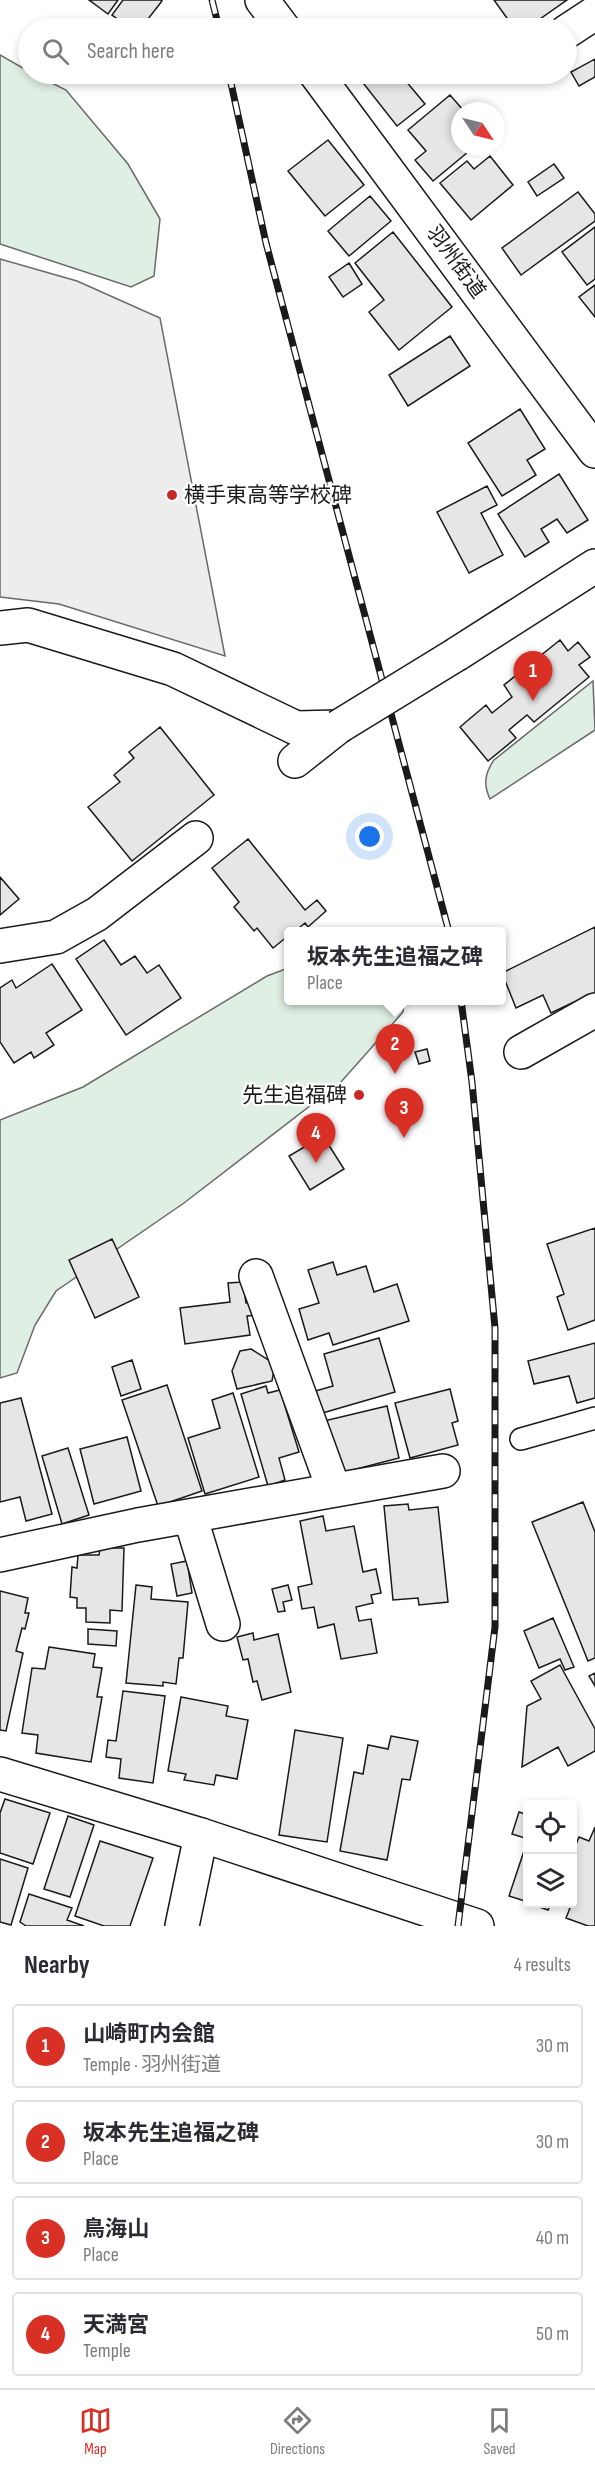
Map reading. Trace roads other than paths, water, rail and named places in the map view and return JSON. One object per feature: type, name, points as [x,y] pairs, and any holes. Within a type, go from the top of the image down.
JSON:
[{"type":"street","points":[[262,0],[276,18]]},
{"type":"street","points":[[577,25],[595,13]]},
{"type":"street","name":"羽州街道","points":[[323,84],[595,451]]},
{"type":"street","points":[[295,761],[338,727],[595,566]]},
{"type":"street","points":[[0,628],[28,625],[173,669],[296,728],[338,727]]},
{"type":"street","points":[[0,946],[56,937],[97,914],[196,838]]},
{"type":"street","points":[[521,1052],[595,1010]]},
{"type":"street","points":[[256,1276],[334,1490]]},
{"type":"street","points":[[0,1555],[190,1516],[443,1471]]},
{"type":"street","points":[[190,1516],[223,1624]]},
{"type":"street","points":[[0,1774],[201,1835],[477,1926]]},
{"type":"street","points":[[182,1926],[201,1835]]},
{"type":"lane","points":[[521,1439],[595,1418]]},
{"type":"railway","points":[[212,0],[216,18]]},
{"type":"railway","points":[[231,84],[266,243],[448,927]]},
{"type":"railway","points":[[458,1926],[495,1627],[495,1328],[472,1082],[462,1005]]},
{"type":"place","name":"横手東高等学校碑","points":[[172,495]]},
{"type":"place","name":"山崎町内会館","points":[[533,701]]},
{"type":"place","name":"坂本先生追福之碑","points":[[395,1074]]},
{"type":"place","name":"先生追福碑","points":[[359,1095]]},
{"type":"place","name":"鳥海山","points":[[404,1138]]},
{"type":"place","name":"天満宮","points":[[316,1163]]}]
